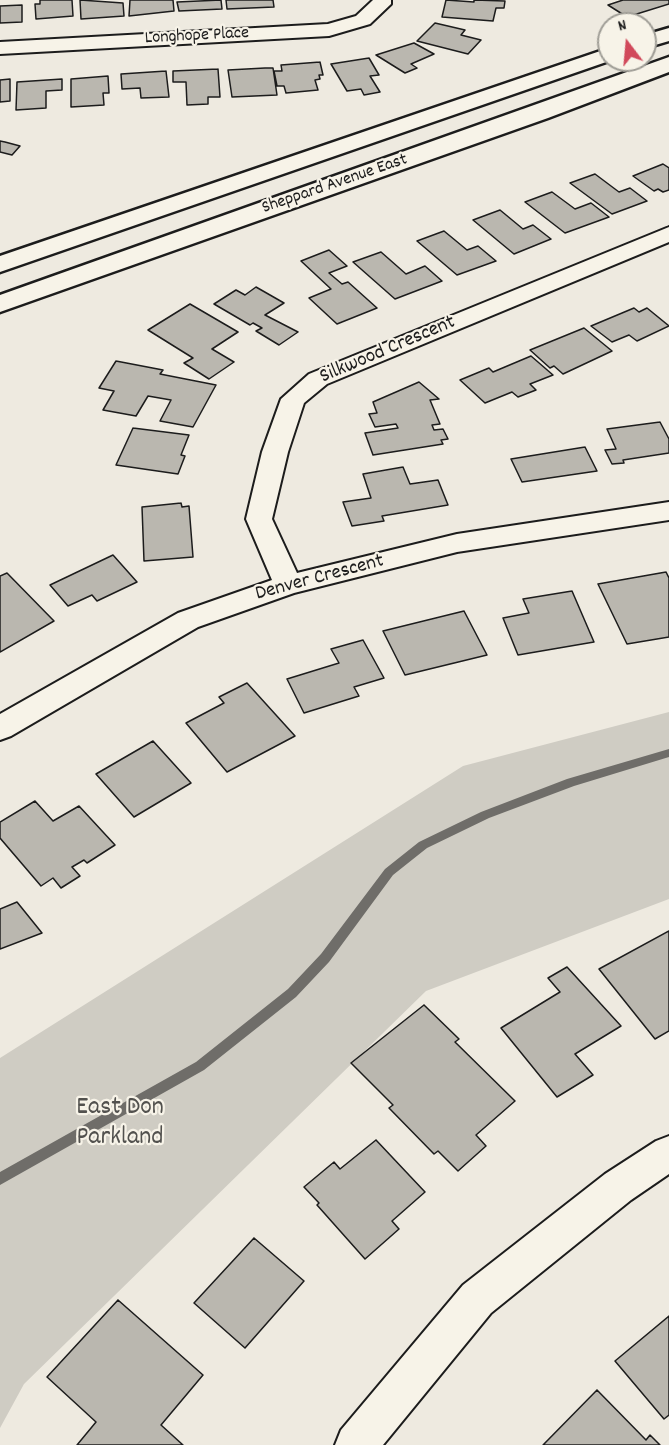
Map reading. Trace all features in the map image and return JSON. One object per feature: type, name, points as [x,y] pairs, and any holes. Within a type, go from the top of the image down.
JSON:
[{"type":"main road","name":"Sheppard Avenue East","points":[[0,264],[597,58]]},
{"type":"main road","name":"Sheppard Avenue East","points":[[0,304],[540,113],[669,64]]},
{"type":"street","name":"Longhope Place","points":[[0,48],[329,30],[363,20],[382,4],[382,0]]},
{"type":"street","name":"Silkwood Crescent","points":[[288,585],[259,519],[275,452],[293,399],[318,379],[669,234]]},
{"type":"street","name":"Denver Crescent","points":[[0,728],[188,620],[288,585],[457,543],[669,511]]},
{"type":"street","points":[[356,1445],[477,1299],[618,1187],[669,1153]]},
{"type":"green space","name":"East Don Parkland","points":[[669,712],[669,899],[426,991],[24,1384],[0,1428],[0,1058],[463,766]]},
{"type":"building","points":[[40,0],[72,0],[73,16],[36,19],[35,4],[40,4]]},
{"type":"building","points":[[80,0],[123,3],[124,16],[81,19]]},
{"type":"building","points":[[130,0],[173,0],[174,11],[129,16]]},
{"type":"building","points":[[221,0],[222,9],[179,11],[177,2]]},
{"type":"building","points":[[226,0],[273,0],[274,7],[227,9]]},
{"type":"building","points":[[446,0],[505,1],[504,8],[496,8],[493,21],[442,17]]},
{"type":"building","points":[[623,0],[669,0],[669,4],[643,12],[619,12],[608,5]]},
{"type":"building","points":[[22,5],[22,22],[0,23],[0,6]]},
{"type":"building","points":[[435,23],[465,30],[461,35],[481,40],[468,54],[417,41]]},
{"type":"building","points":[[414,43],[434,54],[411,64],[417,68],[405,73],[376,55]]},
{"type":"building","points":[[369,58],[379,75],[370,76],[380,92],[364,95],[361,89],[347,91],[331,64]]},
{"type":"building","points":[[320,62],[323,75],[319,75],[320,79],[315,80],[318,90],[286,93],[284,86],[277,86],[274,71],[282,71],[281,65]]},
{"type":"building","points":[[273,68],[277,95],[232,97],[228,70]]},
{"type":"building","points":[[218,69],[220,97],[208,97],[208,104],[187,105],[186,82],[173,82],[173,71]]},
{"type":"building","points":[[166,71],[169,97],[141,98],[140,88],[122,89],[121,74]]},
{"type":"building","points":[[108,76],[109,93],[103,93],[104,105],[71,107],[71,79]]},
{"type":"building","points":[[10,79],[10,101],[0,102],[0,80]]},
{"type":"building","points":[[62,79],[62,90],[46,91],[46,108],[16,110],[17,82]]},
{"type":"building","points":[[0,141],[20,146],[12,155],[0,152]]},
{"type":"building","points":[[663,164],[669,168],[669,190],[654,191],[633,176]]},
{"type":"building","points":[[595,174],[619,192],[630,188],[647,201],[612,214],[570,183]]},
{"type":"building","points":[[552,192],[575,209],[591,203],[609,217],[565,233],[525,202]]},
{"type":"building","points":[[500,210],[523,229],[533,225],[551,239],[514,254],[473,220]]},
{"type":"building","points":[[444,231],[467,250],[478,246],[496,261],[457,275],[417,241]]},
{"type":"building","points":[[329,250],[347,266],[329,273],[342,284],[348,282],[377,308],[337,324],[309,298],[331,289],[301,261]]},
{"type":"building","points":[[381,252],[406,274],[425,266],[442,281],[395,299],[353,262]]},
{"type":"building","points":[[256,287],[284,303],[265,315],[298,332],[279,345],[256,331],[262,328],[253,323],[250,325],[214,304],[236,290],[245,295]]},
{"type":"building","points":[[190,304],[238,332],[212,349],[234,362],[209,379],[184,363],[193,358],[148,330]]},
{"type":"building","points":[[634,308],[639,312],[647,308],[669,326],[637,341],[629,335],[612,342],[591,326]]},
{"type":"building","points":[[584,328],[612,351],[563,374],[554,366],[550,368],[530,350]]},
{"type":"building","points":[[531,356],[553,375],[530,384],[536,390],[518,397],[512,392],[485,403],[460,380],[489,368],[493,372]]},
{"type":"building","points":[[116,361],[163,370],[160,374],[216,385],[193,427],[160,421],[171,400],[148,396],[136,416],[103,410],[114,391],[99,388]]},
{"type":"building","points":[[419,382],[439,399],[430,400],[440,424],[432,425],[434,430],[443,429],[448,439],[441,440],[443,444],[373,455],[365,433],[398,428],[396,424],[375,427],[369,414],[377,413],[373,402]]},
{"type":"building","points":[[660,422],[669,439],[669,453],[623,460],[624,463],[612,464],[605,450],[616,449],[607,429]]},
{"type":"building","points":[[133,428],[189,435],[181,455],[185,456],[178,474],[116,465]]},
{"type":"building","points":[[585,447],[597,471],[522,482],[511,459]]},
{"type":"building","points":[[403,467],[410,484],[438,480],[448,505],[382,516],[384,521],[352,526],[343,502],[371,498],[363,474]]},
{"type":"building","points":[[181,503],[182,507],[189,506],[193,557],[144,561],[142,507]]},
{"type":"building","points":[[113,555],[137,582],[97,601],[92,595],[68,606],[50,585]]},
{"type":"building","points":[[666,572],[669,578],[669,637],[627,644],[598,584]]},
{"type":"building","points":[[7,573],[54,621],[0,652],[0,576]]},
{"type":"building","points":[[572,591],[594,642],[518,655],[503,618],[529,613],[523,599]]},
{"type":"building","points":[[464,611],[487,655],[405,675],[383,631]]},
{"type":"building","points":[[363,640],[384,678],[354,687],[359,696],[304,713],[287,679],[339,663],[331,649]]},
{"type":"building","points":[[247,683],[295,736],[227,772],[186,723],[224,703],[219,697]]},
{"type":"building","points":[[153,741],[191,783],[134,817],[96,774]]},
{"type":"building","points":[[35,801],[53,821],[79,806],[115,845],[87,863],[84,860],[72,867],[80,876],[61,888],[53,878],[41,886],[0,838],[0,822]]},
{"type":"building","points":[[17,902],[42,933],[0,949],[0,909]]},
{"type":"building","points":[[669,931],[669,1031],[655,1039],[599,969]]},
{"type":"building","points":[[567,967],[621,1026],[575,1054],[593,1075],[557,1097],[501,1028],[560,992],[548,978]]},
{"type":"building","points":[[424,1005],[459,1039],[455,1042],[515,1101],[476,1135],[486,1146],[458,1171],[438,1151],[434,1154],[389,1108],[393,1105],[351,1063]]},
{"type":"building","points":[[376,1140],[425,1192],[392,1221],[399,1229],[365,1259],[304,1187],[334,1162],[340,1169]]},
{"type":"building","points":[[254,1238],[304,1281],[245,1348],[194,1303]]},
{"type":"building","points":[[118,1300],[203,1375],[161,1425],[183,1445],[77,1445],[96,1422],[47,1377]]},
{"type":"building","points":[[669,1316],[669,1415],[664,1419],[615,1361]]},
{"type":"building","points":[[597,1390],[646,1440],[650,1435],[660,1445],[543,1445]]},
{"type":"waterway","points":[[0,1179],[200,1066],[292,993],[325,958],[389,872],[423,845],[485,815],[571,782],[669,753]]}]
